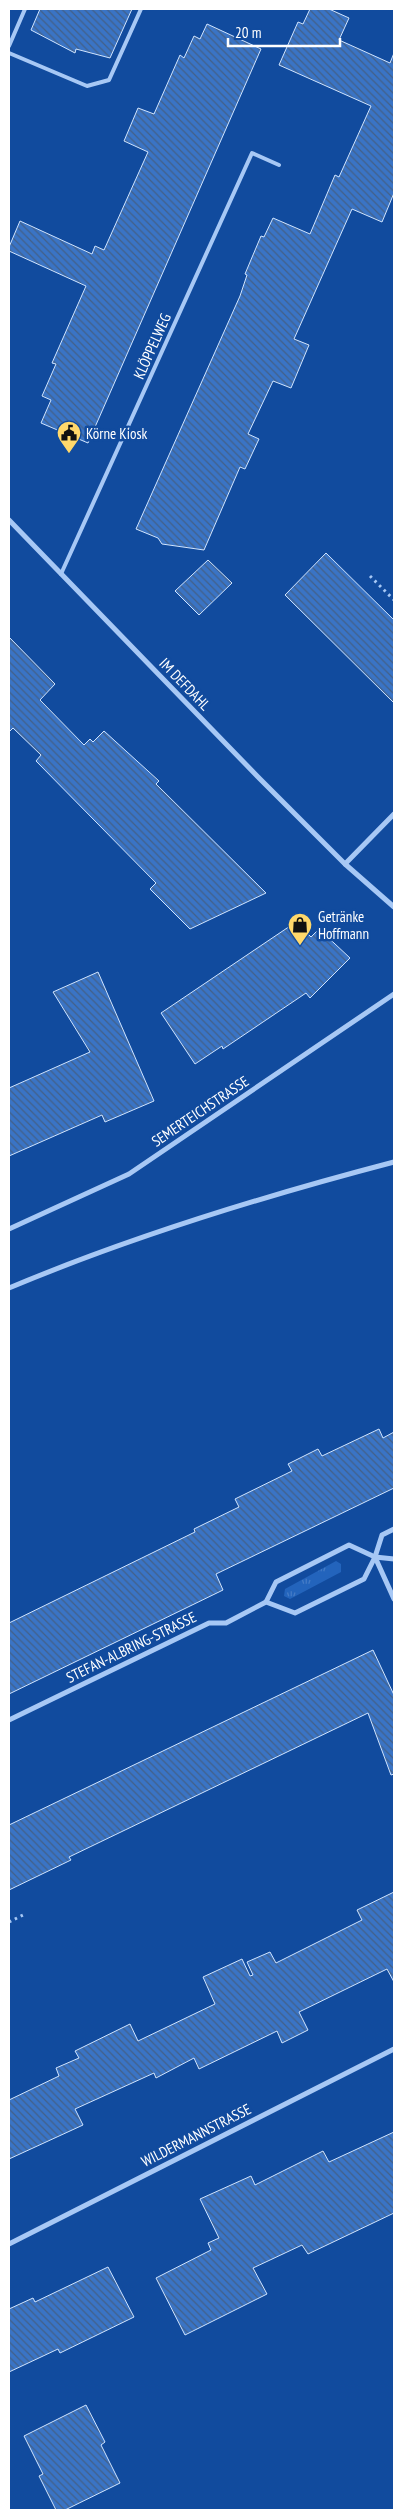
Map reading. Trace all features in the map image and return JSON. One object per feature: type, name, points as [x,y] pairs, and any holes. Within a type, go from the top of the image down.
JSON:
[{"type":"street","name":"IM DEFDAHL","points":[[9,520],[345,864],[394,907]]},
{"type":"street","points":[[345,864],[394,814]]},
{"type":"street","name":"SEMERTEICHSTRASSE","points":[[9,1229],[129,1174],[394,994]]},
{"type":"street","points":[[9,1288],[190,1222],[318,1182],[394,1162]]},
{"type":"street","points":[[394,1529],[382,1534],[375,1557],[364,1579],[294,1613],[266,1602],[276,1582],[350,1545],[375,1557],[394,1559]]},
{"type":"street","points":[[375,1557],[394,1599]]},
{"type":"street","name":"STEFAN-ALBRING-STRASSE","points":[[9,1720],[210,1623],[226,1623],[266,1602]]},
{"type":"street","name":"WILDERMANNSTRASSE","points":[[9,2244],[394,2049]]},
{"type":"lane","points":[[9,46],[25,9]]},
{"type":"lane","points":[[9,53],[87,86],[109,80],[141,9]]},
{"type":"lane","name":"KLÖPPELWEG","points":[[61,574],[252,153],[278,165]]},
{"type":"path","points":[[370,576],[394,600]]},
{"type":"path","points":[[9,1922],[25,1914]]},
{"type":"green space","points":[[336,1561],[341,1564],[341,1572],[290,1599],[284,1596],[285,1589]]},
{"type":"building","points":[[40,9],[132,9],[110,58],[76,49],[75,53],[31,30]]},
{"type":"building","points":[[310,9],[329,9],[349,18],[339,40],[390,63],[394,53],[394,193],[382,222],[352,209],[294,339],[309,345],[291,388],[273,381],[248,434],[259,439],[245,469],[240,467],[204,550],[162,544],[158,538],[136,529],[240,296],[247,275],[245,274],[261,236],[264,237],[273,218],[310,234],[335,175],[339,177],[371,106],[279,65],[298,22],[303,24]]},
{"type":"building","points":[[207,24],[261,49],[88,443],[41,423],[51,400],[42,396],[56,364],[52,363],[86,286],[9,251],[9,247],[20,221],[92,254],[95,246],[104,250],[148,152],[124,141],[138,108],[154,114],[180,55],[184,58],[194,36],[200,39]]},
{"type":"building","points":[[326,553],[394,620],[394,703],[285,595]]},
{"type":"building","points":[[208,560],[232,583],[199,615],[175,591]]},
{"type":"building","points":[[9,637],[55,684],[40,700],[84,745],[90,739],[93,742],[104,731],[159,781],[156,784],[266,893],[190,929],[150,889],[156,883],[36,761],[41,755],[13,728],[9,732]]},
{"type":"building","points":[[296,922],[311,937],[319,929],[350,958],[310,998],[306,993],[223,1049],[222,1046],[195,1064],[161,1013]]},
{"type":"building","points":[[98,972],[154,1101],[105,1122],[102,1115],[9,1156],[9,1088],[90,1052],[53,992]]},
{"type":"building","points":[[379,1429],[383,1438],[394,1432],[394,1488],[216,1574],[223,1590],[9,1694],[9,1623],[195,1532],[194,1529],[239,1507],[235,1499],[292,1471],[288,1464],[318,1449],[322,1456]]},
{"type":"building","points":[[373,1650],[394,1695],[394,1774],[391,1775],[368,1713],[69,1857],[71,1860],[9,1890],[9,1825]]},
{"type":"building","points":[[394,1892],[394,1982],[387,1969],[299,2012],[308,2030],[282,2043],[277,2031],[199,2069],[194,2058],[156,2078],[154,2073],[75,2109],[83,2125],[9,2159],[9,2100],[59,2076],[56,2068],[79,2058],[75,2051],[130,2024],[138,2041],[215,2004],[203,1977],[242,1959],[250,1976],[253,1975],[247,1962],[270,1952],[276,1963],[362,1920],[357,1910]]},
{"type":"building","points":[[394,2132],[394,2213],[308,2254],[302,2245],[253,2268],[267,2294],[185,2335],[156,2278],[211,2250],[208,2243],[219,2238],[200,2199],[251,2176],[255,2185],[323,2151],[329,2162]]},
{"type":"building","points":[[108,2267],[134,2317],[60,2353],[58,2349],[9,2372],[9,2309],[33,2298],[35,2302]]},
{"type":"building","points":[[86,2405],[105,2442],[101,2445],[120,2483],[65,2510],[56,2510],[39,2476],[43,2474],[24,2436]]},
{"type":"place","name":"Körne Kiosk","points":[[69,454]]},
{"type":"place","name":"Getränke Hoffmann","points":[[300,946]]}]
